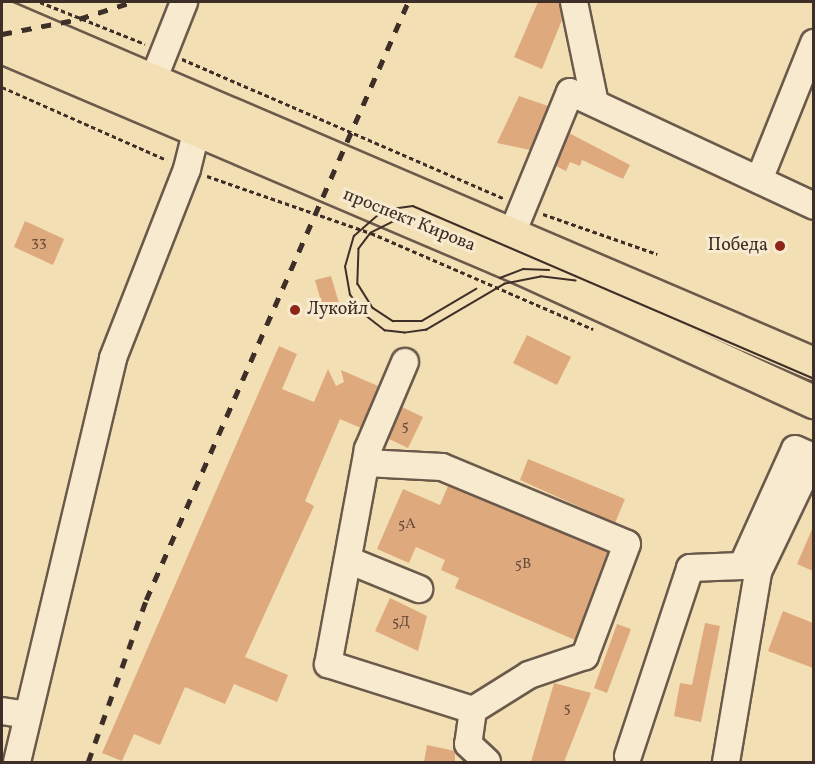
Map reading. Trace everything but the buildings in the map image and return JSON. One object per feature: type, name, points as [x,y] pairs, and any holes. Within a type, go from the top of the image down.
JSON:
[{"type":"main road","name":"проспект Кирова","points":[[2,16],[152,83],[518,219],[813,364]]},
{"type":"main road","name":"проспект Кирова","points":[[2,47],[196,132],[513,264],[813,402]]},
{"type":"street","points":[[152,83],[184,2]]},
{"type":"street","points":[[574,2],[595,103]]},
{"type":"street","points":[[759,180],[813,43]]},
{"type":"street","points":[[518,219],[570,92],[813,206]]},
{"type":"street","points":[[17,762],[112,358],[187,169],[196,132]]},
{"type":"street","points":[[366,464],[442,467],[627,544],[585,656],[529,675],[473,710],[328,664],[366,464],[405,362]]},
{"type":"street","points":[[628,756],[690,568],[742,566],[795,449],[813,456],[758,572],[726,762]]},
{"type":"street","points":[[348,560],[419,589]]},
{"type":"street","points":[[473,710],[468,744],[487,762]]},
{"type":"street","points":[[2,711],[27,715]]},
{"type":"path","points":[[40,2],[164,51],[518,219],[657,254]]},
{"type":"path","points":[[2,87],[187,169],[371,233],[601,332]]},
{"type":"tram line","points":[[576,281],[541,277],[505,284],[427,330],[405,333],[385,331],[363,314],[350,295],[345,267],[354,236],[384,210],[413,206],[814,379]]},
{"type":"tram line","points":[[409,214],[371,233],[359,249],[358,284],[373,308],[393,321],[422,321],[476,289]]},
{"type":"tram line","points":[[500,278],[523,269],[549,270]]},
{"type":"railway","points":[[2,34],[79,19],[132,2]]},
{"type":"railway","points":[[88,762],[146,600],[408,2]]},
{"type":"place","name":"Победа","points":[[780,246]]},
{"type":"place","name":"Лукойл","points":[[295,310]]}]
